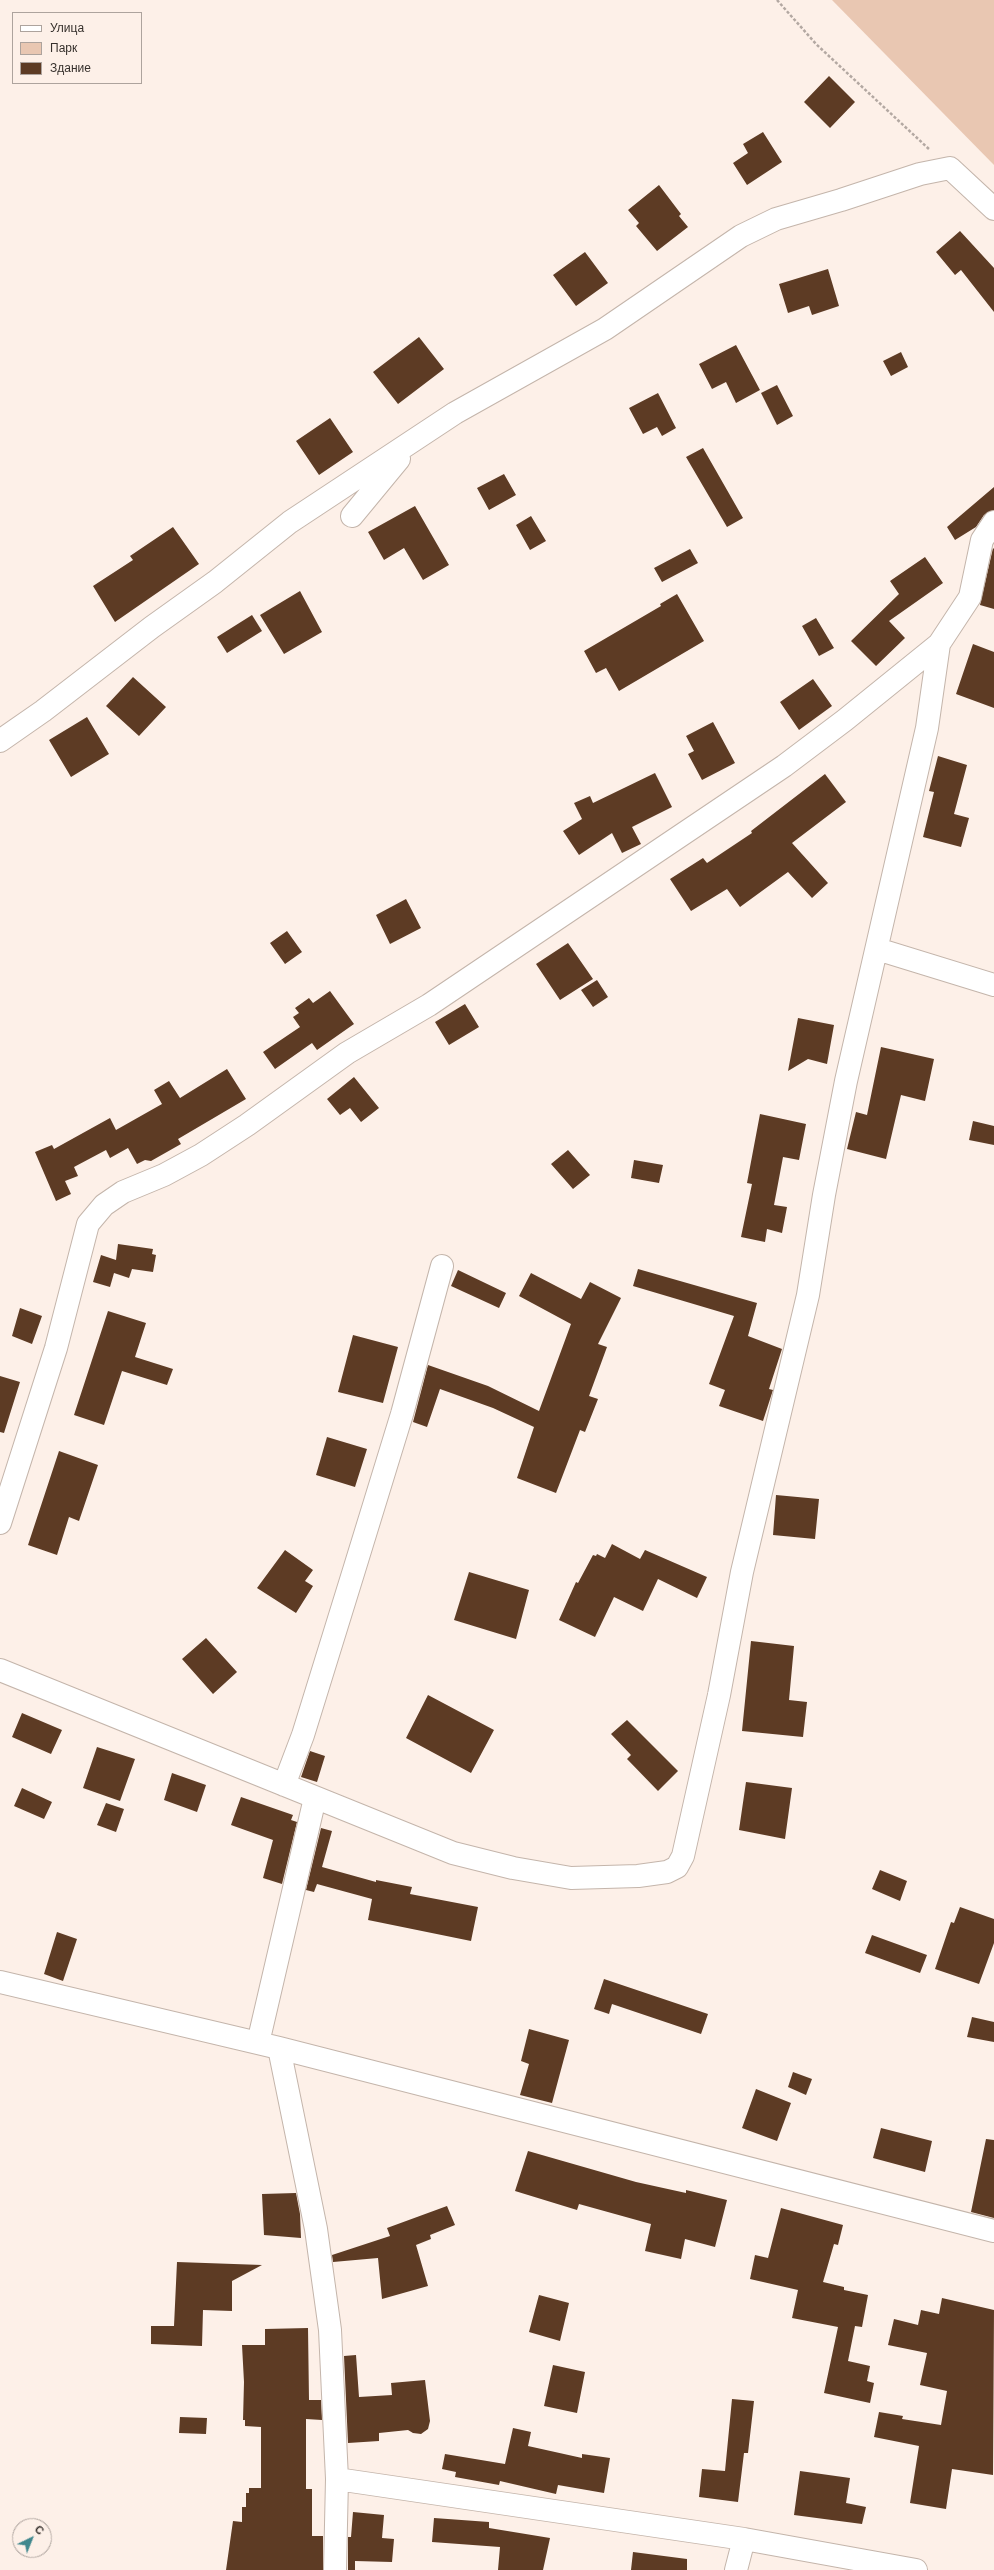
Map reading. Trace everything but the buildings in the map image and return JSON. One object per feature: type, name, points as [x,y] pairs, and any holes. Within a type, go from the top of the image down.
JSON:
[{"type":"street","points":[[0,740],[43,711],[152,627],[215,582],[290,522],[420,435],[605,330],[741,236],[776,219],[841,200],[920,174],[950,168],[994,210]]},
{"type":"street","points":[[352,516],[420,435]]},
{"type":"street","points":[[0,1523],[56,1348],[88,1224],[104,1205],[123,1192],[164,1175],[208,1150],[347,1053],[428,1005],[770,775],[845,720],[939,644],[970,597],[982,540],[994,522]]},
{"type":"street","points":[[0,1670],[453,1853],[513,1868],[571,1878],[644,1876],[666,1872],[677,1867],[683,1856],[719,1695],[742,1572],[808,1295],[825,1187],[876,949],[927,728],[939,644]]},
{"type":"street","points":[[876,949],[994,984]]},
{"type":"street","points":[[284,1785],[303,1735],[402,1414],[442,1266]]},
{"type":"street","points":[[258,2043],[315,1798]]},
{"type":"street","points":[[0,1982],[279,2048],[994,2231]]},
{"type":"street","points":[[279,2048],[318,2244],[330,2330],[337,2479],[335,2570]]},
{"type":"street","points":[[337,2479],[744,2540],[916,2570]]},
{"type":"street","points":[[736,2570],[744,2540]]},
{"type":"path","points":[[777,0],[816,44],[950,168]]},
{"type":"green space","points":[[832,0],[994,0],[994,165]]}]
